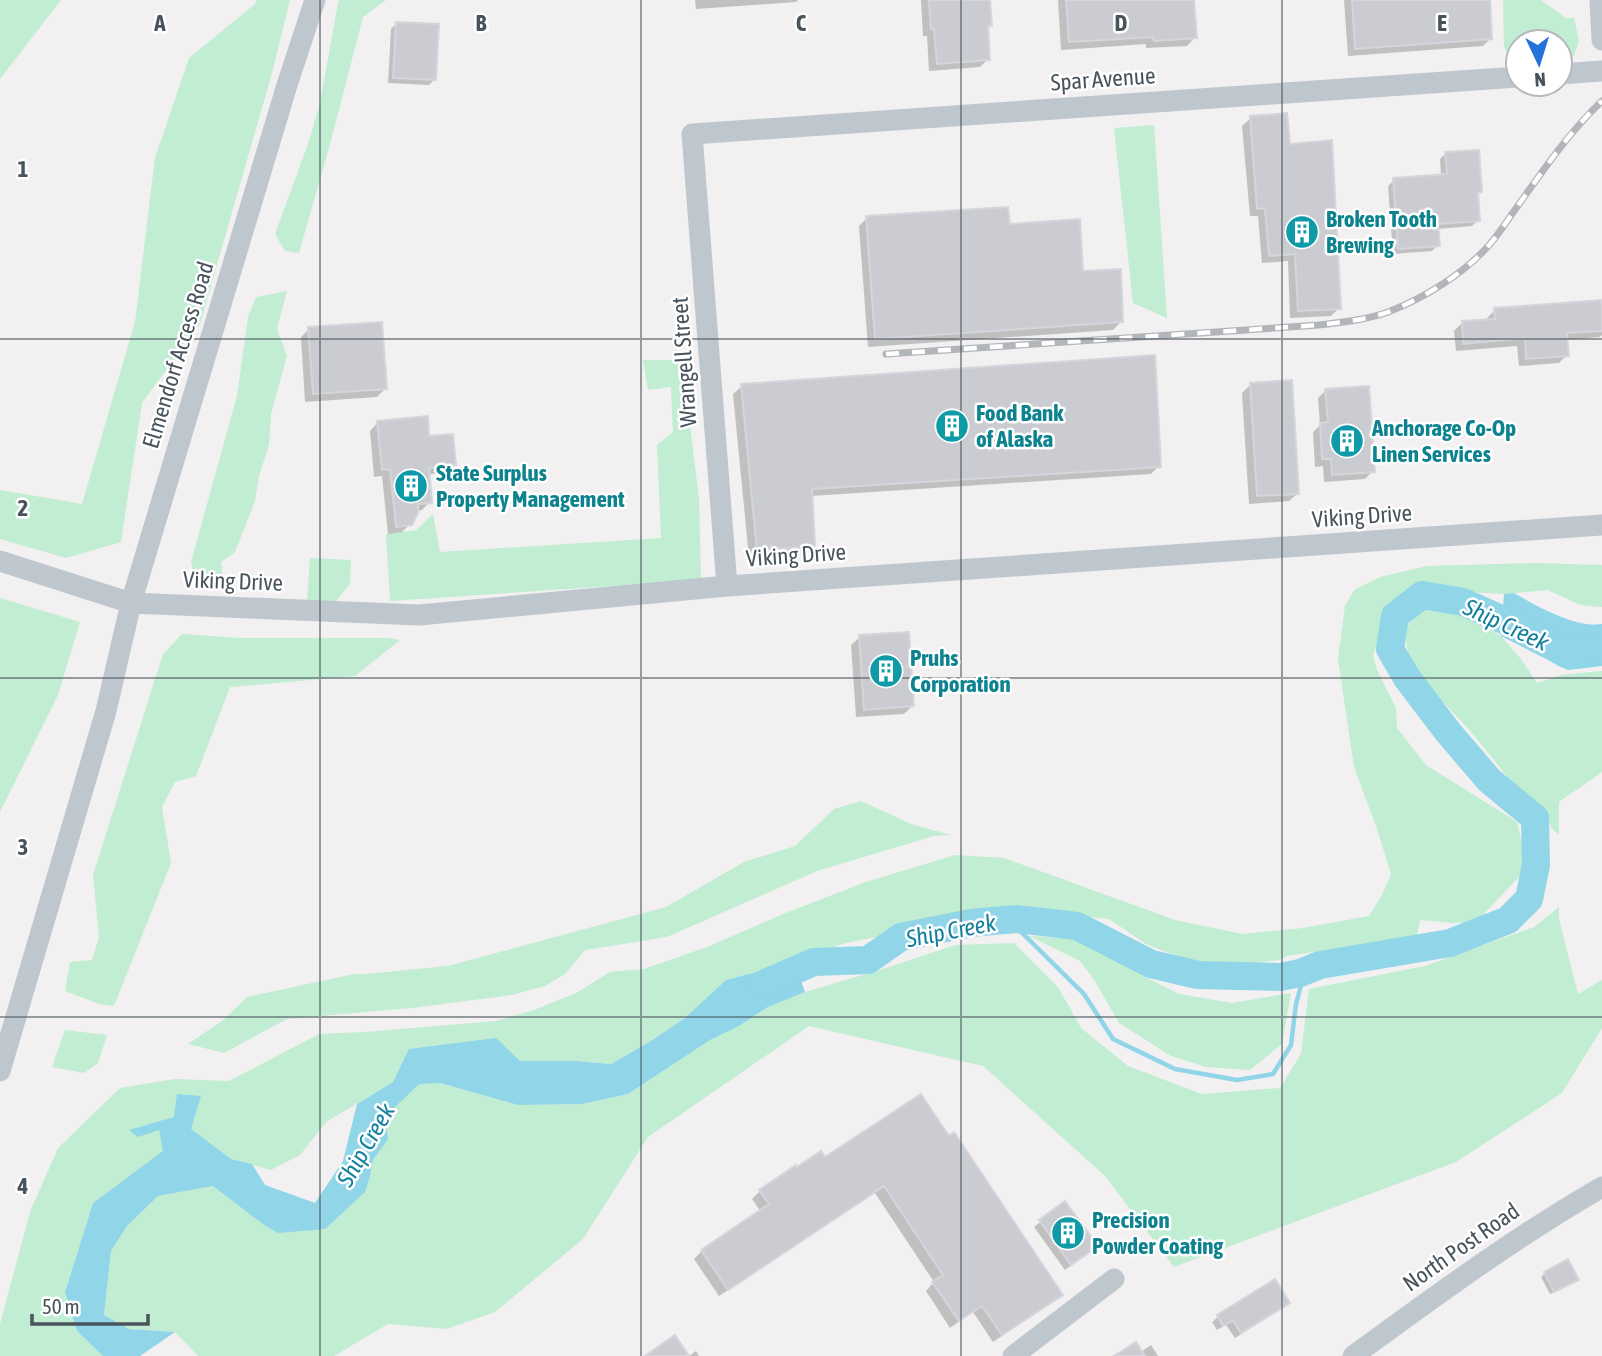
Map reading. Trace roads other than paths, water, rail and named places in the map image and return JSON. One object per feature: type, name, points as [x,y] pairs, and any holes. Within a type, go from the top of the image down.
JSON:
[{"type":"street","points":[[1600,0],[1602,40]]},
{"type":"street","name":"Elmendorf Access Road","points":[[0,1071],[106,711],[131,603],[286,85],[312,8]]},
{"type":"street","points":[[1574,73],[1602,72]]},
{"type":"street","name":"Spar Avenue","points":[[692,134],[1504,78]]},
{"type":"street","name":"Wrangell Street","points":[[692,134],[727,586]]},
{"type":"street","name":"Viking Drive","points":[[0,561],[131,603],[419,615],[727,586],[1602,525]]},
{"type":"street","name":"North Post Road","points":[[1353,1356],[1513,1242],[1602,1187]]},
{"type":"street","points":[[1013,1356],[1114,1279]]},
{"type":"water","points":[[1514,593],[1568,619],[1580,623],[1602,624],[1602,666],[1568,670],[1501,636],[1504,594]]},
{"type":"water","points":[[794,962],[805,992],[766,1008],[739,1026],[710,1040],[628,1094],[582,1104],[518,1105],[440,1083],[419,1084],[390,1112],[386,1123],[388,1139],[373,1160],[365,1192],[325,1229],[278,1233],[213,1186],[158,1196],[127,1226],[111,1251],[104,1315],[129,1329],[175,1332],[140,1356],[103,1356],[77,1331],[65,1292],[93,1203],[163,1151],[159,1130],[138,1137],[129,1130],[174,1117],[177,1094],[201,1096],[191,1129],[231,1159],[252,1164],[265,1185],[315,1203],[343,1161],[357,1104],[393,1082],[409,1049],[496,1038],[520,1061],[611,1064],[685,1018],[726,980]]},
{"type":"waterway","name":"Ship Creek","points":[[763,984],[814,962],[868,960],[901,937],[971,923],[1016,919],[1077,926],[1151,964],[1198,975],[1280,977],[1320,965],[1450,943],[1508,920],[1529,899],[1536,865],[1535,818],[1489,780],[1407,678],[1390,649],[1395,616],[1422,595],[1463,602],[1519,627],[1566,654],[1602,645]]},
{"type":"waterway","points":[[1009,920],[1084,994],[1113,1039],[1175,1069],[1237,1080],[1273,1074],[1291,1045],[1296,1004],[1305,971]]},
{"type":"railway","points":[[886,354],[1319,325],[1363,319],[1388,312],[1443,284],[1480,255],[1566,141],[1602,101]]},
{"type":"place","name":"Broken Tooth Brewing","points":[[1302,232]]},
{"type":"place","name":"Food Bank of Alaska","points":[[952,426]]},
{"type":"place","name":"Anchorage Co-Op Linen Services","points":[[1347,441]]},
{"type":"place","name":"State Surplus Property Management","points":[[411,486]]},
{"type":"place","name":"Pruhs Corporation","points":[[886,671]]},
{"type":"place","name":"Precision Powder Coating","points":[[1068,1233]]}]
